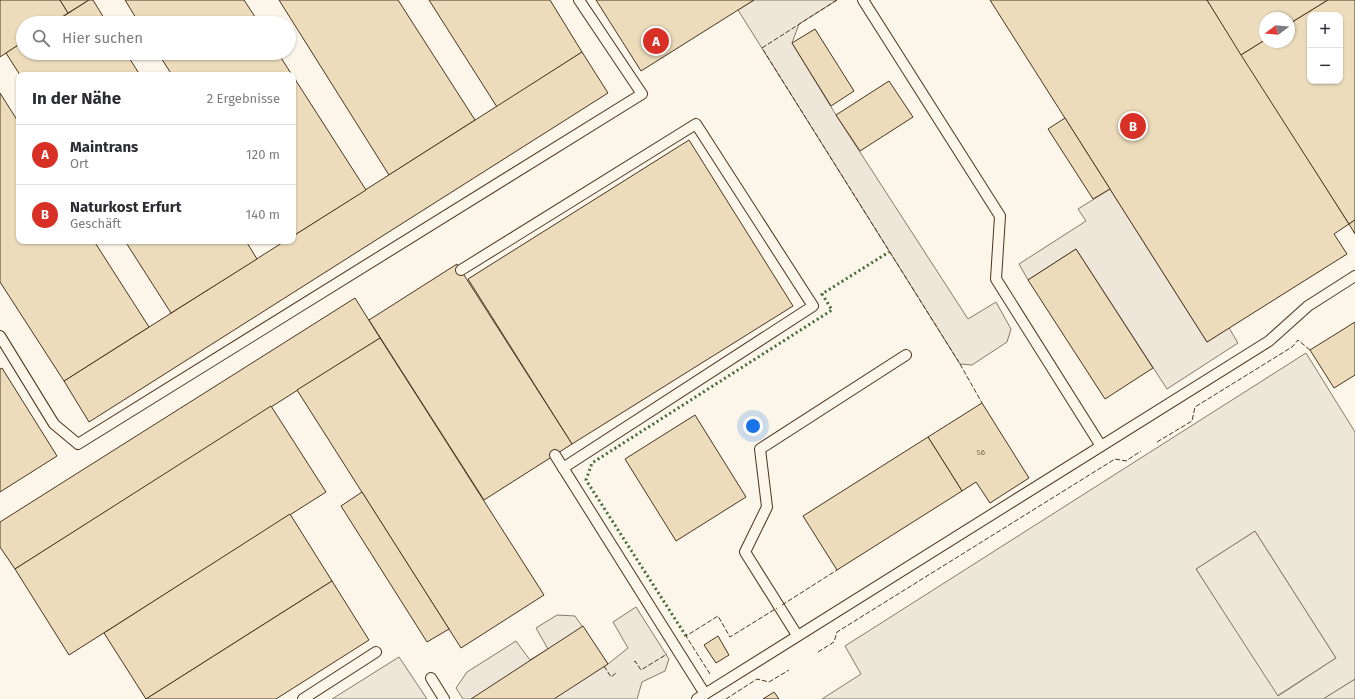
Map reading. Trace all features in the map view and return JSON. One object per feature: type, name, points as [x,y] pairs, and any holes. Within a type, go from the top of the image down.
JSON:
[{"type":"lane","points":[[0,336],[54,424],[78,444],[642,94],[579,0]]},
{"type":"lane","points":[[863,0],[1000,216],[996,278],[1101,446]]},
{"type":"lane","points":[[461,270],[696,124],[813,306],[564,468]]},
{"type":"lane","points":[[555,455],[701,696],[1269,341],[1308,306],[1355,276]]},
{"type":"lane","points":[[797,635],[745,552],[767,507],[760,449],[906,355]]},
{"type":"lane","points":[[304,699],[376,652]]},
{"type":"lane","points":[[431,678],[444,699]]},
{"type":"shaded area","points":[[754,0],[837,0],[799,24],[792,43],[836,115],[968,319],[996,302],[1011,329],[1007,342],[972,365],[960,364],[738,10]]},
{"type":"shaded area","points":[[1110,189],[1207,342],[1229,328],[1238,343],[1167,389],[1076,249],[1028,280],[1019,264],[1086,221],[1078,209]]},
{"type":"shaded area","points":[[1306,353],[1355,432],[1355,679],[1323,699],[822,699],[861,674],[845,646]],"holes":[[[1255,531],[1336,658],[1278,696],[1196,569]]]},
{"type":"shaded area","points":[[1255,531],[1336,658],[1277,696],[1196,569]]},
{"type":"shaded area","points":[[636,607],[669,659],[665,671],[642,682],[637,699],[463,699],[456,688],[467,672],[516,641],[530,660],[548,649],[536,628],[557,615],[575,616],[608,664],[628,648],[613,622]]},
{"type":"shaded area","points":[[399,657],[427,699],[332,699]]},
{"type":"shaded area","points":[[1355,679],[1355,699],[1323,699]]},
{"type":"building","points":[[0,0],[60,0],[68,13],[64,16],[16,16],[16,47],[0,57]]},
{"type":"building","points":[[60,0],[89,0],[68,13]]},
{"type":"building","points":[[89,0],[93,0],[103,16],[64,16]]},
{"type":"building","points":[[125,0],[244,0],[254,16],[135,16]]},
{"type":"building","points":[[279,0],[398,0],[475,120],[389,175],[296,27],[296,16],[289,16]]},
{"type":"building","points":[[429,0],[550,0],[582,52],[497,107]]},
{"type":"building","points":[[596,0],[754,0],[641,71]]},
{"type":"building","points":[[990,0],[1207,0],[1349,224],[1334,234],[1347,254],[1207,342]]},
{"type":"building","points":[[1207,0],[1328,0],[1295,20],[1295,12],[1259,12],[1259,44],[1241,55]]},
{"type":"building","points":[[1328,0],[1355,0],[1355,220],[1349,224],[1241,55],[1259,44],[1259,48],[1295,48],[1295,20],[1307,13],[1307,84],[1343,84],[1343,12],[1308,12]]},
{"type":"building","points":[[815,29],[854,91],[831,106],[792,43]]},
{"type":"building","points":[[16,47],[16,60],[130,60],[138,72],[18,72],[6,53]]},
{"type":"building","points":[[582,52],[608,93],[89,422],[64,381],[280,244],[296,244],[296,234]]},
{"type":"building","points":[[162,60],[282,60],[290,72],[170,72]]},
{"type":"building","points":[[296,81],[366,190],[296,234]]},
{"type":"building","points":[[889,81],[913,117],[860,151],[836,115]]},
{"type":"building","points":[[0,93],[16,118],[16,244],[96,244],[149,327],[64,381],[0,282]]},
{"type":"building","points":[[1065,118],[1110,189],[1093,199],[1048,129]]},
{"type":"building","points":[[689,140],[793,306],[572,444],[468,279]]},
{"type":"building","points":[[1355,220],[1355,234],[1349,224]]},
{"type":"building","points":[[127,244],[248,244],[257,259],[171,313]]},
{"type":"building","points":[[1076,249],[1153,368],[1105,399],[1028,280]]},
{"type":"building","points":[[457,264],[572,444],[484,500],[369,320]]},
{"type":"building","points":[[355,298],[380,338],[15,569],[0,547],[0,522]]},
{"type":"building","points":[[1355,322],[1355,375],[1334,388],[1310,350]]},
{"type":"building","points":[[380,338],[544,595],[461,648],[297,390]]},
{"type":"building","points":[[2,368],[57,456],[0,492],[0,369]]},
{"type":"building","points":[[982,403],[1029,478],[990,503],[976,482],[962,491],[928,437]]},
{"type":"building","points":[[271,406],[326,492],[69,655],[15,569]]},
{"type":"building","points":[[695,415],[746,497],[676,541],[625,459]]},
{"type":"building","points":[[928,437],[962,491],[837,570],[803,516]]},
{"type":"building","points":[[362,492],[449,629],[427,642],[341,506]]},
{"type":"building","points":[[290,514],[332,581],[146,699],[104,633]]},
{"type":"building","points":[[332,581],[369,640],[276,699],[146,699]]},
{"type":"building","points":[[583,626],[608,664],[554,699],[471,699]]},
{"type":"building","points":[[718,636],[729,655],[716,663],[704,645]]},
{"type":"building","points":[[774,692],[779,699],[763,699]]},
{"type":"hedge","points":[[686,636],[586,480],[592,463],[832,310],[822,294],[889,252]]},
{"type":"fence","points":[[837,0],[762,48],[960,364],[982,403]]},
{"type":"fence","points":[[1157,442],[1192,421],[1195,407],[1292,347],[1298,340],[1310,350]]},
{"type":"fence","points":[[818,652],[834,642],[837,632],[1115,459],[1126,461],[1141,451]]},
{"type":"fence","points":[[782,605],[837,570]]},
{"type":"fence","points":[[710,674],[686,636],[718,616],[730,637],[777,608]]},
{"type":"fence","points":[[634,662],[635,661],[641,670],[667,654]]},
{"type":"fence","points":[[604,666],[611,677],[616,673]]},
{"type":"fence","points":[[726,699],[757,679],[769,682],[789,670]]},
{"type":"place","name":"Maintrans","points":[[656,41]]},
{"type":"place","name":"Naturkost Erfurt","points":[[1133,126]]}]
